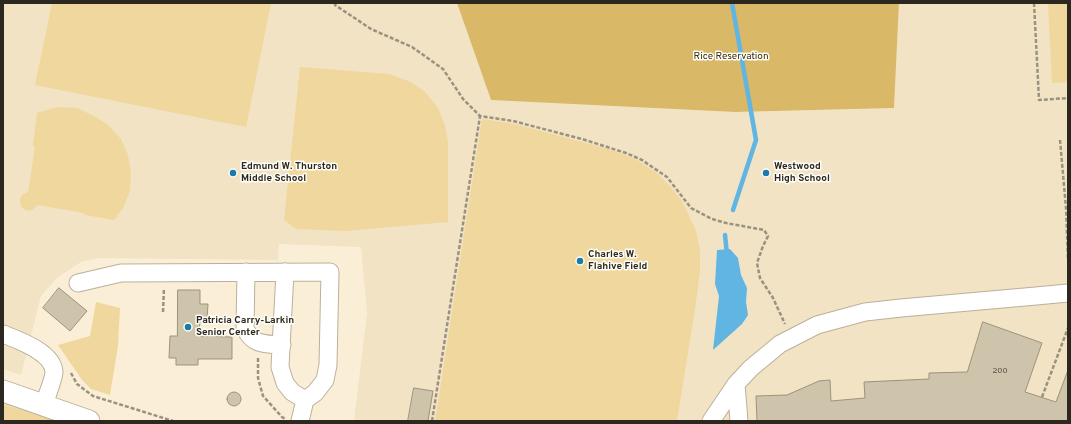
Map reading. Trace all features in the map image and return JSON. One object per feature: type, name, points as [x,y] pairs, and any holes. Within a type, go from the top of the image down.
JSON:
[{"type":"main road","points":[[3,391],[89,421]]},
{"type":"lane","points":[[246,272],[245,328],[248,336],[262,344],[282,344]]},
{"type":"lane","points":[[285,272],[280,367],[285,383],[292,392],[305,400]]},
{"type":"lane","points":[[78,283],[121,273],[330,272],[328,365],[325,380],[315,393],[305,400],[300,421]]},
{"type":"lane","points":[[711,421],[736,384],[751,368],[780,344],[817,325],[865,312],[1068,293]]},
{"type":"lane","points":[[3,334],[30,345],[43,354],[52,364],[54,373],[44,405]]},
{"type":"lane","points":[[736,384],[739,421]]},
{"type":"path","points":[[336,3],[335,5],[371,29],[412,47],[443,69],[463,99],[480,116],[513,121],[582,139],[626,153],[642,160],[667,177],[691,208],[712,219],[764,230],[768,236],[757,262],[760,278],[773,298],[785,324],[779,328]]},
{"type":"path","points":[[1034,3],[1039,100],[1068,98]]},
{"type":"path","points":[[432,421],[480,116]]},
{"type":"path","points":[[1060,140],[1066,208],[1068,260]]},
{"type":"path","points":[[1042,397],[1068,328]]},
{"type":"path","points":[[67,367],[77,384],[93,396],[173,421]]},
{"type":"shaded area","name":"Westwood High School","points":[[3,3],[457,3],[491,100],[735,112],[894,108],[899,3],[1068,3],[1068,421],[354,421],[367,313],[361,247],[279,244],[278,260],[99,258],[81,262],[57,278],[41,296],[21,375],[3,369]]},
{"type":"shaded area","points":[[52,3],[271,3],[246,127],[35,85]]},
{"type":"shaded area","points":[[1048,3],[1068,3],[1068,82],[1052,83]]},
{"type":"shaded area","points":[[300,67],[389,74],[411,82],[425,92],[438,108],[445,125],[448,142],[448,222],[346,231],[296,229],[284,220]]},
{"type":"shaded area","points":[[57,107],[77,108],[94,116],[108,125],[121,139],[128,155],[131,173],[130,191],[123,208],[114,220],[37,205],[30,211],[21,206],[20,199],[22,195],[28,192],[35,147],[33,145],[37,113]]},
{"type":"shaded area","name":"Charles W. Flahive Field","points":[[482,119],[515,124],[612,150],[635,159],[657,173],[682,201],[696,231],[700,250],[700,272],[677,421],[435,421]]},
{"type":"shaded area","points":[[96,302],[120,308],[118,346],[110,395],[91,389],[82,380],[58,345],[90,336]]},
{"type":"shaded area","points":[[3,404],[56,421],[3,421]]},
{"type":"green space","name":"Rice Reservation","points":[[457,3],[899,3],[894,108],[735,112],[491,100]]},
{"type":"water","points":[[730,249],[738,258],[741,275],[747,288],[746,302],[748,315],[742,324],[713,350],[719,296],[715,284],[717,250]]},
{"type":"building","points":[[59,288],[87,311],[70,331],[43,308]]},
{"type":"building","name":"Patricia Carry-Larkin Senior Center","points":[[178,290],[200,290],[200,304],[208,304],[207,319],[200,319],[199,336],[232,337],[232,359],[198,359],[198,365],[176,365],[176,358],[169,358],[170,336],[177,336]]},
{"type":"building","points":[[983,322],[1042,343],[1025,392],[1056,402],[1068,370],[1068,421],[757,421],[756,396],[787,395],[819,381],[830,380],[831,401],[865,398],[864,382],[929,379],[929,373],[967,372]]},
{"type":"building","points":[[414,388],[433,391],[428,421],[408,421]]},
{"type":"building","points":[[234,392],[239,394],[241,399],[239,404],[234,406],[229,404],[227,399],[229,394]]},
{"type":"waterway","points":[[732,3],[756,140],[733,210]]},
{"type":"waterway","points":[[725,235],[727,255]]},
{"type":"place","name":"Edmund W. Thurston Middle School","points":[[233,173]]},
{"type":"place","name":"Westwood High School","points":[[766,173]]},
{"type":"place","name":"Charles W. Flahive Field","points":[[580,261]]},
{"type":"place","name":"Patricia Carry-Larkin Senior Center","points":[[188,327]]}]
